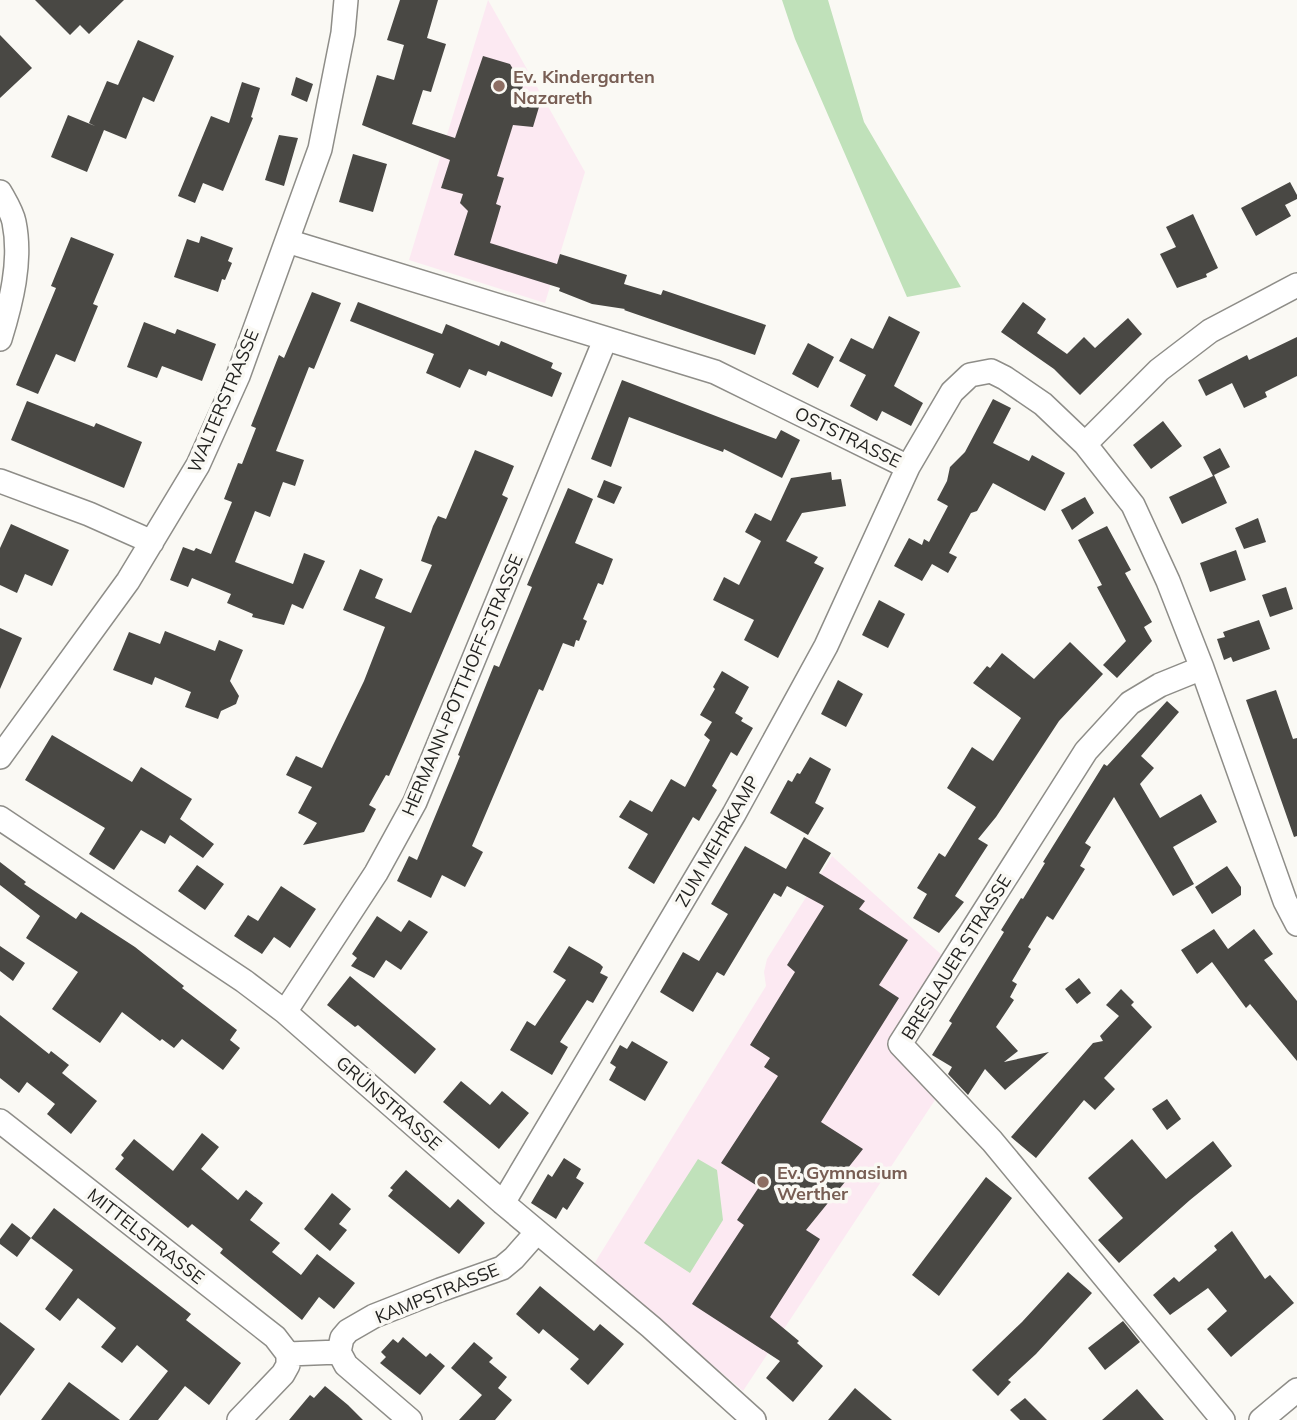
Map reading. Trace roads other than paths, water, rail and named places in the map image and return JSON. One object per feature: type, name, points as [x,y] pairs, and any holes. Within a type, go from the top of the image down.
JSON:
[{"type":"street","name":"WALTERSTRASSE","points":[[0,757],[128,581],[198,465],[238,376],[320,149],[343,33],[346,0]]},
{"type":"street","points":[[0,192],[14,221],[16,260],[9,307],[0,339]]},
{"type":"street","name":"OSTSTRASSE","points":[[287,241],[715,372],[908,467],[952,391],[970,375],[991,372],[1005,378],[1043,404],[1084,444],[1133,506],[1168,581],[1202,668],[1275,875],[1297,924]]},
{"type":"street","points":[[1084,444],[1159,370],[1210,331],[1297,285]]},
{"type":"street","name":"HERMANN-POTTHOFF-STRASSE","points":[[285,1012],[376,873],[415,802],[605,340]]},
{"type":"street","name":"ZUM MEHRKAMP","points":[[503,1203],[741,802],[826,646],[908,467]]},
{"type":"street","points":[[0,481],[89,513],[152,542]]},
{"type":"street","name":"BRESLAUER STRASSE","points":[[1202,668],[1160,685],[1130,703],[1086,751],[900,1044],[992,1141],[1223,1420]]},
{"type":"street","name":"GRÜNSTRASSE","points":[[0,818],[244,981],[285,1012],[503,1203],[651,1327],[754,1420]]},
{"type":"street","name":"MITTELSTRASSE","points":[[0,1121],[275,1337],[289,1354]]},
{"type":"street","name":"KAMPSTRASSE","points":[[340,1352],[342,1338],[348,1331],[396,1307],[502,1268],[537,1232]]},
{"type":"street","points":[[239,1420],[283,1374],[288,1365],[289,1354],[340,1352],[346,1366],[410,1420]]},
{"type":"street","points":[[1261,1420],[1297,1390]]},
{"type":"place","name":"Ev. Kindergarten Nazareth","points":[[499,86]]},
{"type":"place","name":"Ev. Gymnasium Werther","points":[[763,1182]]}]
